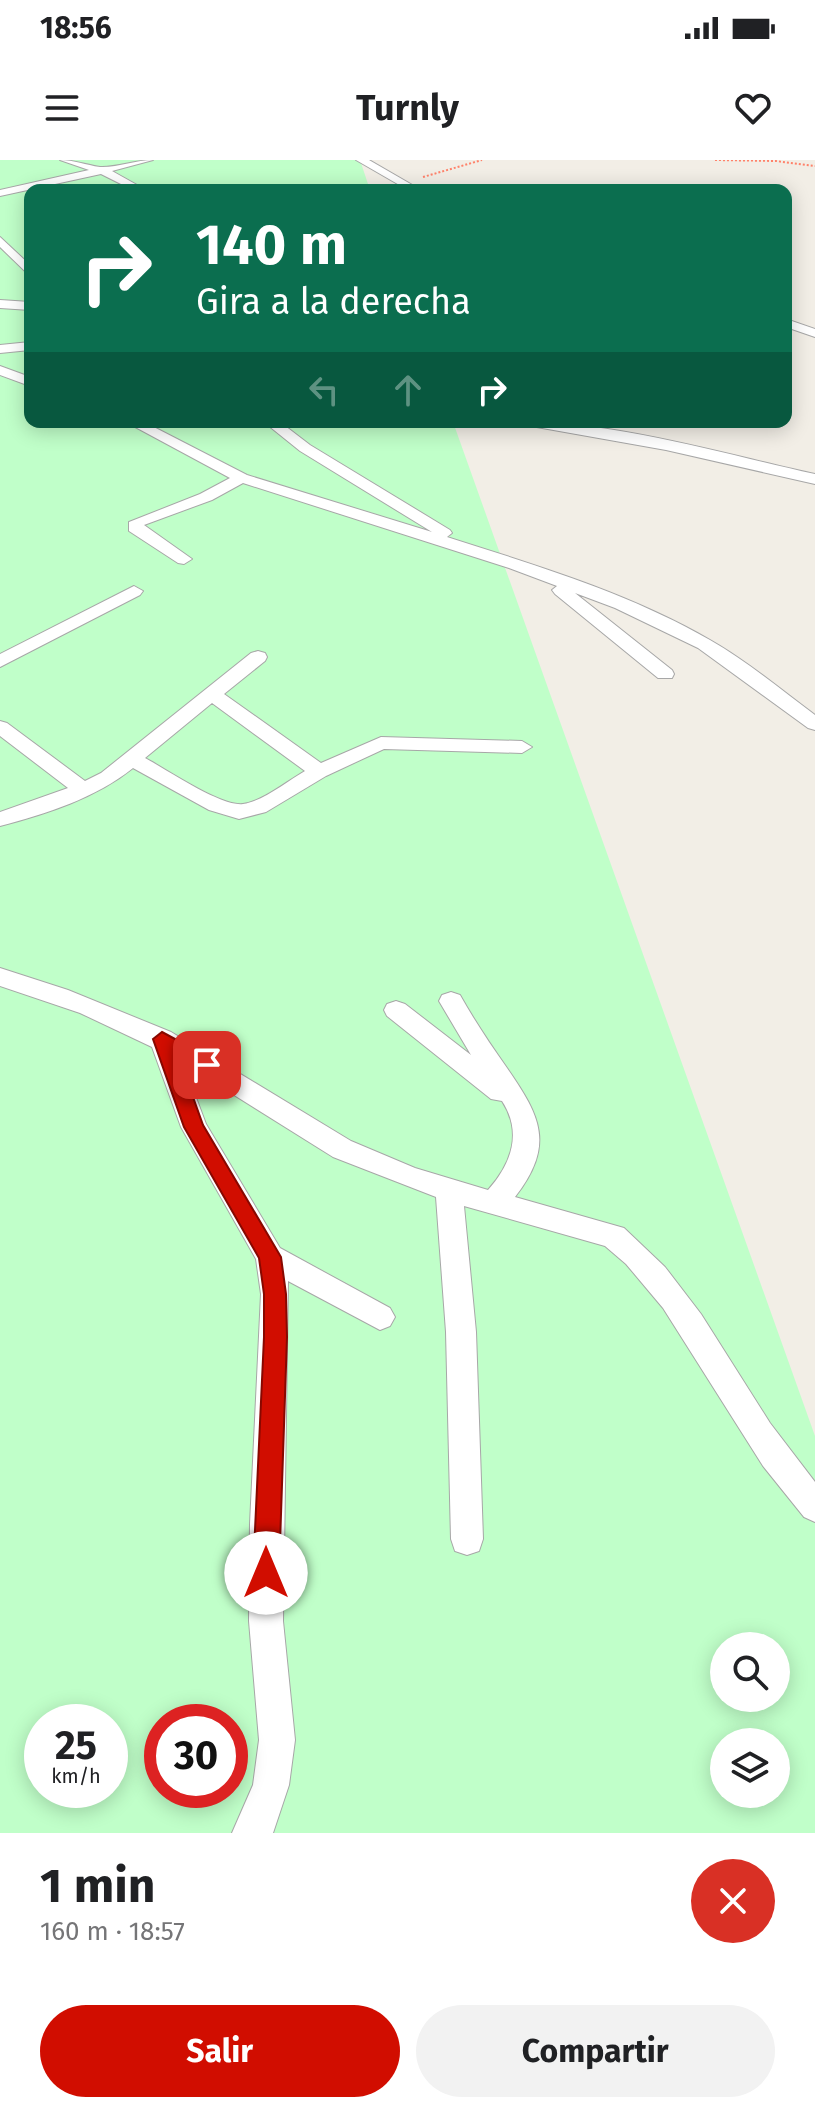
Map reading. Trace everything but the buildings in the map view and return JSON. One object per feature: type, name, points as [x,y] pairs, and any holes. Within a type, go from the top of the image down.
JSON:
[{"type":"street","points":[[65,160],[104,171],[129,184]]},
{"type":"street","points":[[43,184],[148,160]]},
{"type":"street","points":[[361,160],[404,183]]},
{"type":"street","points":[[0,193],[24,188]]},
{"type":"street","points":[[0,240],[24,265]]},
{"type":"street","points":[[0,304],[24,306]]},
{"type":"street","points":[[792,325],[815,333]]},
{"type":"street","points":[[0,349],[24,347]]},
{"type":"street","points":[[0,370],[24,380]]},
{"type":"street","points":[[145,428],[242,478],[466,547],[669,625],[704,644],[815,724]]},
{"type":"street","points":[[279,428],[305,448],[466,547]]},
{"type":"street","points":[[565,428],[666,446],[815,479]]},
{"type":"street","points":[[184,559],[143,535],[135,528],[137,522],[206,497],[242,478]]},
{"type":"street","points":[[540,573],[665,674]]},
{"type":"street","points":[[0,661],[134,591]]},
{"type":"street","points":[[0,819],[84,790],[134,760],[258,657]]},
{"type":"street","points":[[212,694],[319,771]]},
{"type":"street","points":[[0,727],[84,790]]},
{"type":"street","points":[[134,760],[216,805],[239,812],[259,807],[319,771],[381,743],[522,747]]},
{"type":"street","points":[[0,977],[75,1001],[162,1039],[337,1147],[375,1165],[449,1191],[614,1237],[636,1253],[662,1284],[785,1471],[815,1506]]},
{"type":"street","points":[[451,1001],[523,1112],[527,1128],[525,1159],[511,1184],[494,1202]]},
{"type":"street","points":[[396,1010],[439,1040],[523,1112]]},
{"type":"street","points":[[162,1039],[194,1127],[270,1257],[275,1294],[266,1524],[266,1621],[277,1740],[271,1785],[259,1821],[251,1833]]},
{"type":"street","points":[[449,1191],[461,1332],[467,1539]]},
{"type":"street","points":[[270,1257],[380,1317]]},
{"type":"path","points":[[404,183],[482,160]]},
{"type":"path","points":[[715,160],[815,166]]},
{"type":"green space","points":[[0,160],[360,160],[368,184],[24,184],[24,428],[455,428],[815,1436],[815,1833],[0,1833]]},
{"type":"route","points":[[207,1065],[162,1039],[194,1127],[270,1257],[275,1294],[275,1337],[266,1573]]}]
